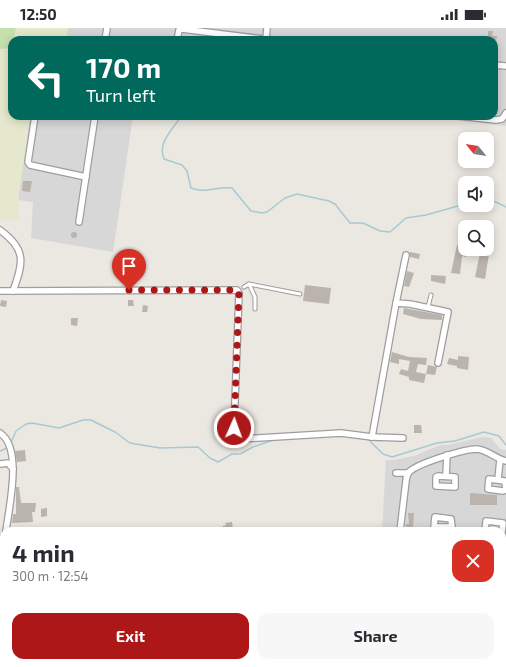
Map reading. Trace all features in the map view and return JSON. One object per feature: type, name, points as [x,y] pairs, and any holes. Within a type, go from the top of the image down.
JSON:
[{"type":"street","points":[[178,29],[235,36]]},
{"type":"street","points":[[498,120],[502,119],[506,113]]},
{"type":"street","points":[[34,120],[28,162],[30,165],[86,177]]},
{"type":"street","points":[[79,222],[94,120]]},
{"type":"street","points":[[0,230],[13,240],[21,254],[20,272],[13,291]]},
{"type":"street","points":[[372,437],[406,255]]},
{"type":"street","points":[[0,291],[239,290],[234,428],[240,439],[341,433],[372,437],[403,438]]},
{"type":"street","points":[[396,303],[428,307],[448,312],[438,363]]},
{"type":"street","points":[[0,433],[8,442],[12,453],[14,469],[7,527]]},
{"type":"street","points":[[401,527],[408,474],[413,469],[447,455],[479,449],[486,451],[503,461],[498,479]]},
{"type":"street","points":[[446,476],[447,455]]},
{"type":"street","points":[[0,464],[8,463],[14,469]]},
{"type":"street","points":[[396,473],[408,474]]},
{"type":"street","points":[[485,527],[486,520],[503,522],[502,527]]},
{"type":"lane","points":[[244,287],[249,284],[300,294]]},
{"type":"lane","points":[[249,284],[254,297],[255,309]]},
{"type":"lane","points":[[428,307],[431,295]]},
{"type":"shaded area","points":[[68,28],[506,28],[506,126],[454,120],[498,120],[498,36],[66,36]]},
{"type":"shaded area","points":[[29,120],[132,120],[113,252],[31,238],[33,202],[18,200]]},
{"type":"shaded area","points":[[482,437],[491,438],[500,449],[506,450],[506,527],[382,527],[386,460],[414,456],[440,445],[448,445]]},
{"type":"green space","points":[[0,28],[16,28],[14,36],[8,36],[8,48],[0,49]]},
{"type":"green space","points":[[16,28],[68,28],[66,36],[15,36]]},
{"type":"green space","points":[[8,48],[8,120],[29,120],[18,200],[19,218],[0,221],[0,49]]},
{"type":"building","points":[[488,31],[493,31],[492,36],[488,36]]},
{"type":"building","points":[[23,181],[32,181],[30,192],[22,191]]},
{"type":"building","points":[[74,232],[77,235],[74,238],[71,235]]},
{"type":"building","points":[[458,245],[458,256],[462,256],[460,274],[451,273]]},
{"type":"building","points":[[410,252],[420,254],[419,259],[410,257]]},
{"type":"building","points":[[479,256],[489,256],[485,279],[475,277]]},
{"type":"building","points":[[407,271],[414,273],[409,287],[404,286]]},
{"type":"building","points":[[431,275],[446,276],[445,284],[431,281]]},
{"type":"building","points":[[305,285],[331,288],[329,304],[303,301]]},
{"type":"building","points":[[1,300],[7,301],[6,307],[0,306]]},
{"type":"building","points":[[128,300],[133,300],[134,306],[128,306]]},
{"type":"building","points":[[143,305],[148,306],[147,312],[142,312]]},
{"type":"building","points":[[404,308],[442,315],[442,320],[421,319],[403,314]]},
{"type":"building","points":[[71,318],[78,318],[77,326],[71,325]]},
{"type":"building","points":[[392,352],[409,357],[427,358],[426,365],[418,364],[416,372],[426,374],[424,383],[409,380],[409,377],[399,374],[401,369],[408,371],[410,361],[399,359],[399,364],[390,362]]},
{"type":"building","points":[[458,356],[469,357],[468,370],[447,364],[449,358],[458,360]]},
{"type":"building","points":[[428,365],[437,367],[435,375],[426,374]]},
{"type":"building","points":[[414,425],[421,425],[422,433],[414,433]]},
{"type":"building","points":[[25,450],[26,461],[17,462],[15,451]]},
{"type":"building","points":[[16,487],[19,487],[21,503],[36,503],[35,512],[32,512],[33,522],[12,523],[13,514],[16,514]]},
{"type":"building","points":[[470,493],[497,495],[497,505],[470,505]]},
{"type":"building","points":[[47,508],[47,516],[41,517],[41,509]]},
{"type":"building","points":[[408,513],[414,513],[413,527],[406,527],[406,524],[409,524]]},
{"type":"building","points":[[232,522],[233,527],[227,527],[225,523]]},
{"type":"waterway","points":[[178,120],[164,142],[162,153],[164,159],[182,165],[187,171],[191,188],[196,190],[232,188],[251,211],[262,213],[267,212],[285,198],[297,194],[329,201],[335,204],[350,223],[363,223],[380,231],[390,232],[406,218],[426,215],[458,206]]},
{"type":"waterway","points":[[494,202],[506,207]]},
{"type":"waterway","points":[[10,445],[16,431],[26,424],[32,423],[59,428],[83,420],[91,420],[115,432],[130,443],[160,448],[198,447],[210,458],[218,462],[232,454],[240,454],[253,447],[276,439]]},
{"type":"waterway","points":[[368,439],[383,454],[392,457],[437,443],[455,441],[484,432],[499,436],[506,445]]},
{"type":"waterway","points":[[0,451],[7,448]]},
{"type":"route","points":[[129,290],[237,290],[239,293],[234,428]]}]
